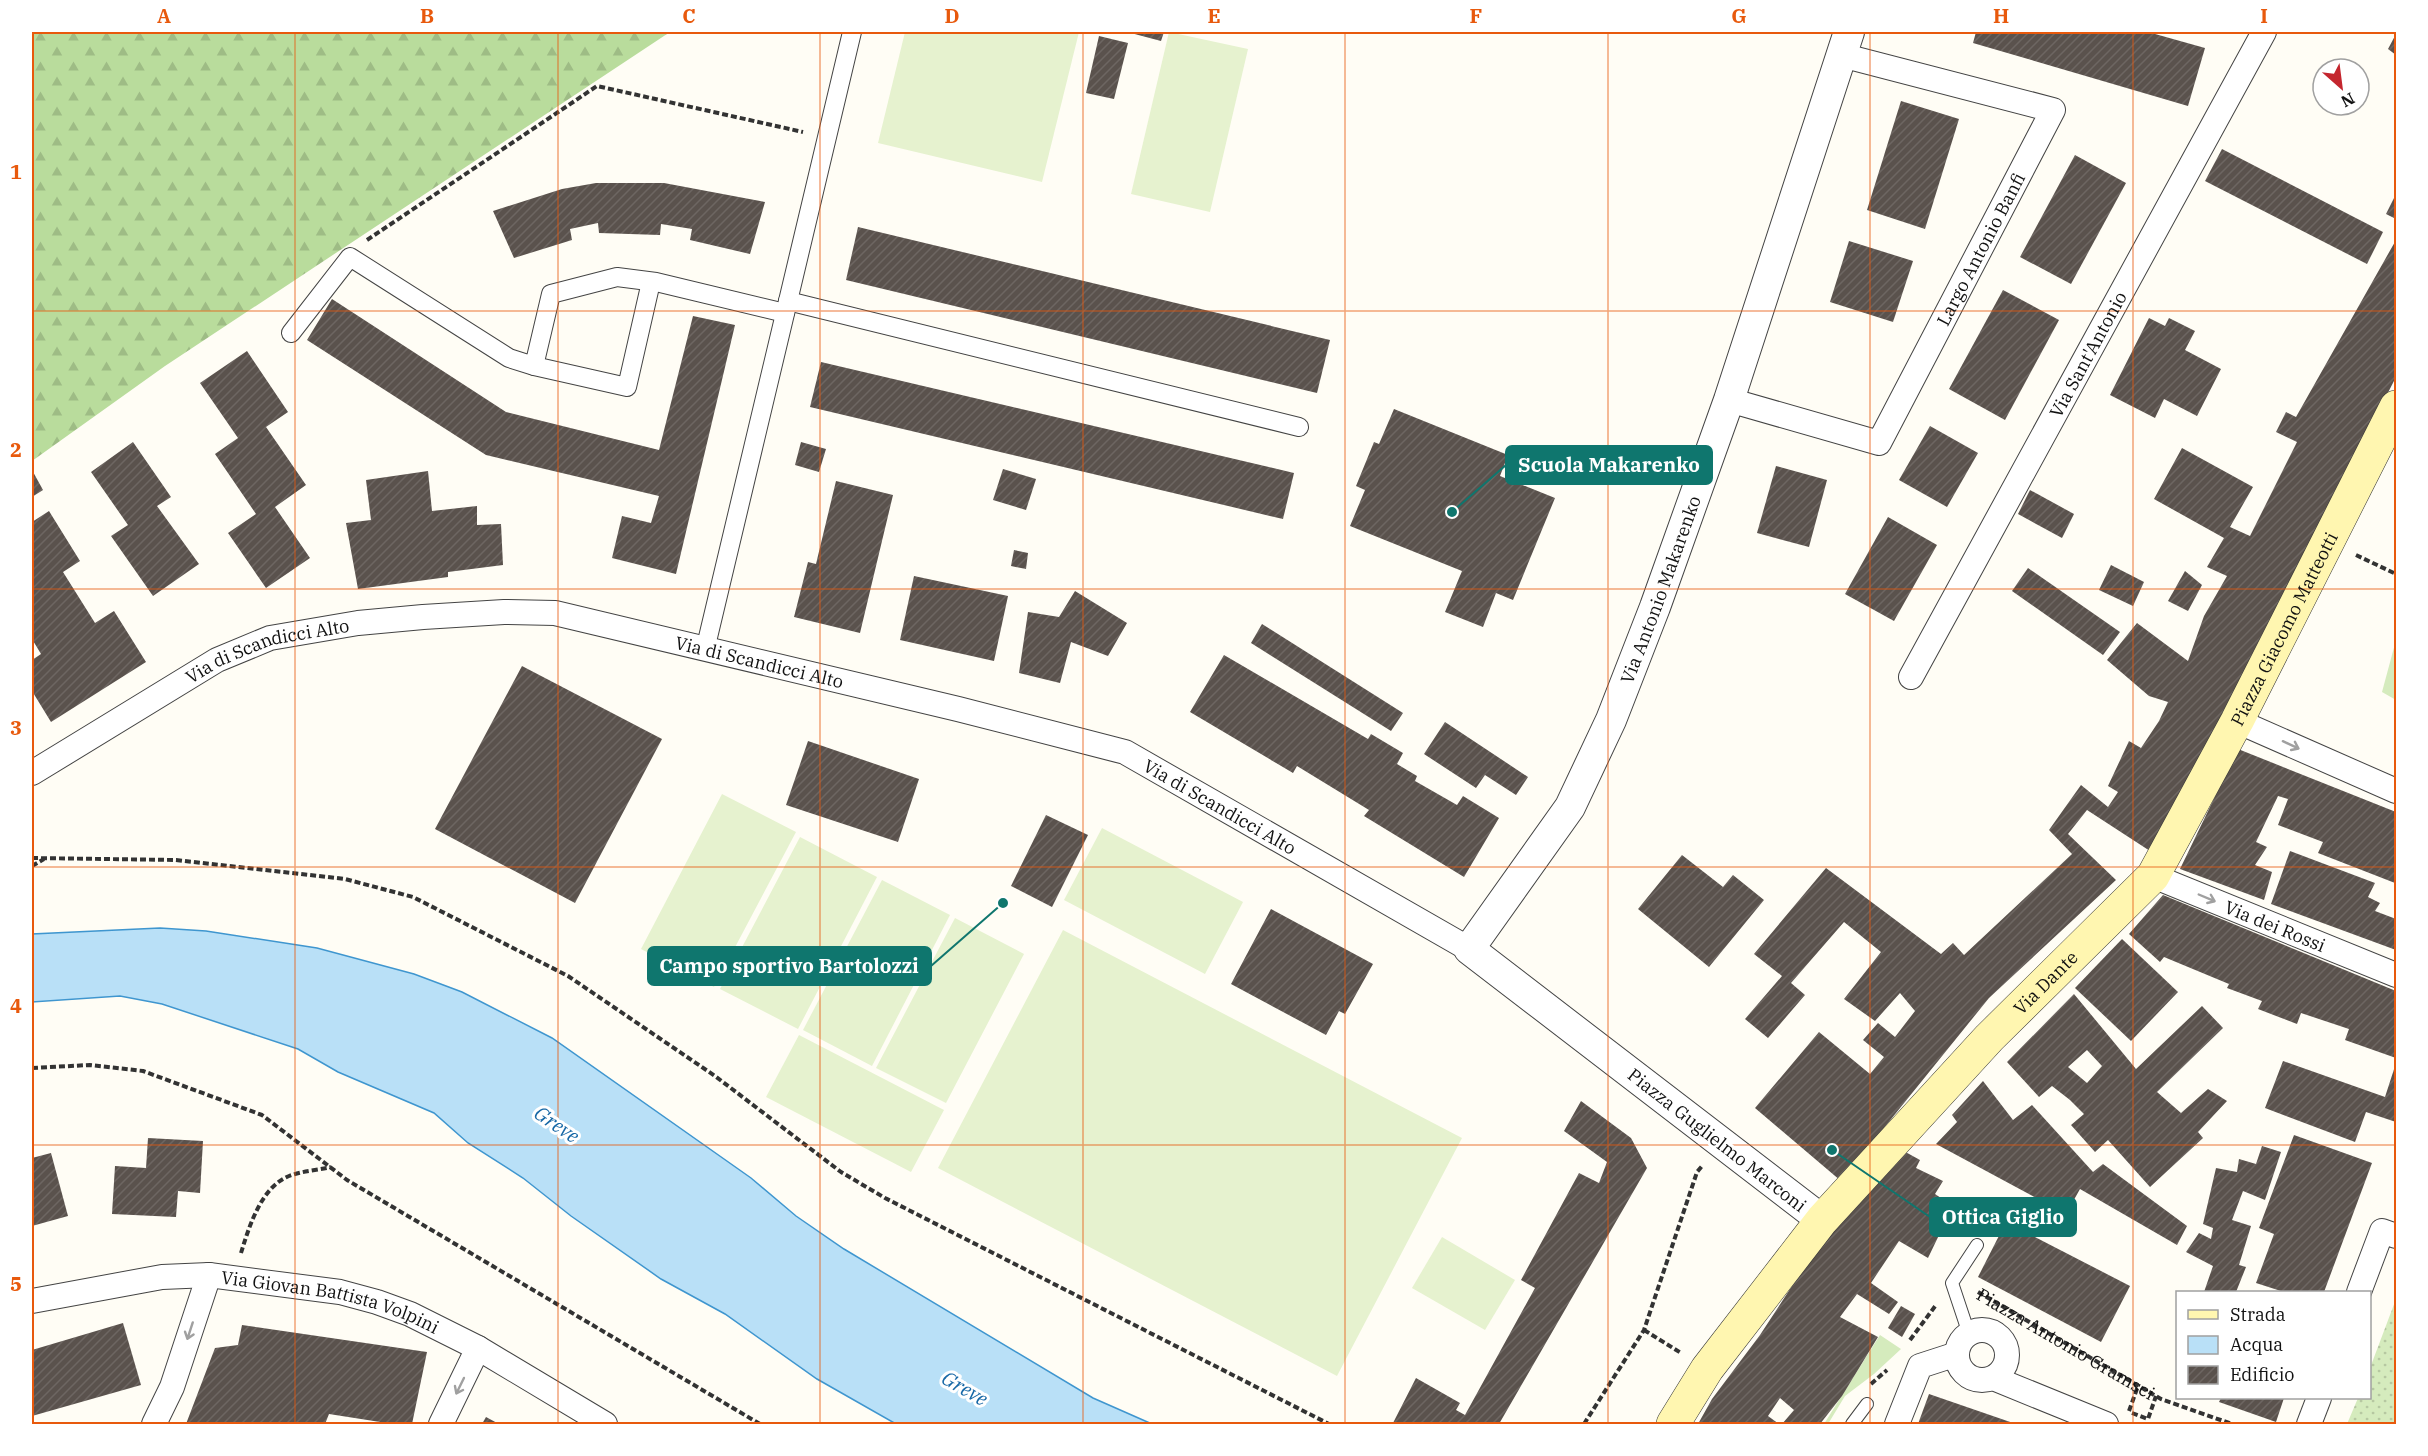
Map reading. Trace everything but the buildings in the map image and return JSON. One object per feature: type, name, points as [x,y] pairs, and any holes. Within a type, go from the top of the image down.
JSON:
[{"type":"main road","name":"Piazza Giacomo Matteotti","points":[[2238,721],[2328,541],[2393,421]]},
{"type":"main road","name":"Via Dante","points":[[1822,1220],[1989,1038],[2153,876],[2238,721]]},
{"type":"main road","name":"Piazza Guglielmo Marconi","points":[[1672,1425],[1707,1369],[1822,1220]]},
{"type":"street","points":[[705,650],[852,32]]},
{"type":"street","name":"Via Sant'Antonio","points":[[1911,677],[2264,32]]},
{"type":"street","name":"Via Antonio Makarenko","points":[[1469,949],[1560,823],[1591,766],[1655,607],[1729,400],[1845,43]]},
{"type":"street","name":"Largo Antonio Banfi","points":[[1729,400],[1879,443],[2053,110],[1845,43]]},
{"type":"street","points":[[291,333],[350,257],[509,358],[534,366],[627,387],[651,282]]},
{"type":"street","points":[[534,366],[551,294],[617,278],[651,282],[786,307],[1299,427]]},
{"type":"street","name":"Via di Scandicci Alto","points":[[32,773],[217,660],[254,643],[288,634],[423,617],[555,613],[958,709],[1125,752],[1469,949]]},
{"type":"street","name":"Piazza Giacomo Matteotti","points":[[2238,721],[2397,791]]},
{"type":"street","name":"Via dei Rossi","points":[[2153,876],[2397,975]]},
{"type":"street","name":"Piazza Guglielmo Marconi","points":[[1469,949],[1500,969],[1719,1143],[1822,1220]]},
{"type":"street","points":[[2360,1291],[2382,1231],[2397,1236]]},
{"type":"street","points":[[154,1425],[172,1387],[209,1275]]},
{"type":"street","name":"Via Giovan Battista Volpini","points":[[32,1301],[162,1277],[209,1275],[320,1288],[377,1302],[478,1348],[604,1425]]},
{"type":"street","points":[[1897,1425],[1920,1366],[1985,1330],[1993,1332],[2005,1344],[2008,1359],[2000,1374],[1992,1378],[1976,1380],[1968,1376],[1962,1370],[1963,1344]]},
{"type":"street","points":[[441,1425],[478,1348]]},
{"type":"street","points":[[1992,1378],[2106,1425]]},
{"type":"street","points":[[2309,1425],[2319,1399]]},
{"type":"lane","name":"Piazza Antonio Gramsci","points":[[1963,1344],[1952,1283],[1977,1245]]},
{"type":"lane","points":[[1852,1425],[1867,1404]]},
{"type":"path","points":[[350,257],[368,239],[597,86],[827,137]]},
{"type":"path","points":[[2328,541],[2397,574]]},
{"type":"path","points":[[32,858],[176,860],[345,879],[412,897],[568,976],[707,1070],[841,1172],[885,1198],[1329,1425]]},
{"type":"path","points":[[32,866],[45,858]]},
{"type":"path","points":[[32,1068],[90,1065],[143,1071],[262,1115],[347,1179],[760,1425]]},
{"type":"path","points":[[1584,1425],[1644,1330],[1697,1172],[1719,1143]]},
{"type":"path","points":[[234,1277],[254,1212],[274,1187],[288,1176],[331,1167]]},
{"type":"path","name":"Piazza Antonio Gramsci","points":[[1969,1287],[2156,1396],[2232,1425]]},
{"type":"path","points":[[1644,1330],[1707,1369]]},
{"type":"path","points":[[2138,1386],[2128,1412],[2148,1419],[2156,1396]]},
{"type":"green space","points":[[32,32],[670,32],[165,366],[32,461]]},
{"type":"green space","points":[[905,32],[1079,32],[1042,182],[878,143]]},
{"type":"green space","points":[[1169,32],[1248,49],[1210,212],[1131,194]]},
{"type":"green space","points":[[2396,640],[2396,700],[2382,692]]},
{"type":"green space","points":[[722,794],[796,832],[714,987],[641,949]]},
{"type":"green space","points":[[1102,828],[1243,902],[1205,974],[1064,900]]},
{"type":"green space","points":[[800,837],[877,877],[798,1029],[720,989]]},
{"type":"green space","points":[[882,880],[950,915],[872,1066],[803,1030]]},
{"type":"green space","points":[[955,918],[1024,954],[946,1103],[876,1068]]},
{"type":"green space","points":[[1063,930],[1462,1138],[1337,1376],[938,1168]]},
{"type":"green space","points":[[799,1035],[944,1110],[911,1172],[766,1097]]},
{"type":"green space","points":[[1442,1237],[1515,1280],[1485,1330],[1412,1288]]},
{"type":"green space","points":[[2396,1299],[2396,1424],[2347,1424],[2358,1399],[2371,1399],[2371,1365]]},
{"type":"green space","points":[[1880,1335],[1901,1349],[1845,1396],[1828,1424],[1824,1424]]},
{"type":"water","name":"Greve","points":[[160,928],[206,931],[317,948],[414,974],[462,992],[552,1038],[751,1178],[796,1216],[844,1249],[1093,1398],[1152,1424],[896,1424],[817,1379],[725,1314],[661,1279],[571,1216],[523,1178],[468,1143],[434,1113],[338,1072],[298,1049],[162,1004],[120,996],[32,1002],[32,934]]},
{"type":"place","name":"Scuola Makarenko","points":[[1452,512]]},
{"type":"place","name":"Campo sportivo Bartolozzi","points":[[1003,903]]},
{"type":"place","name":"Ottica Giglio","points":[[1832,1150]]}]
